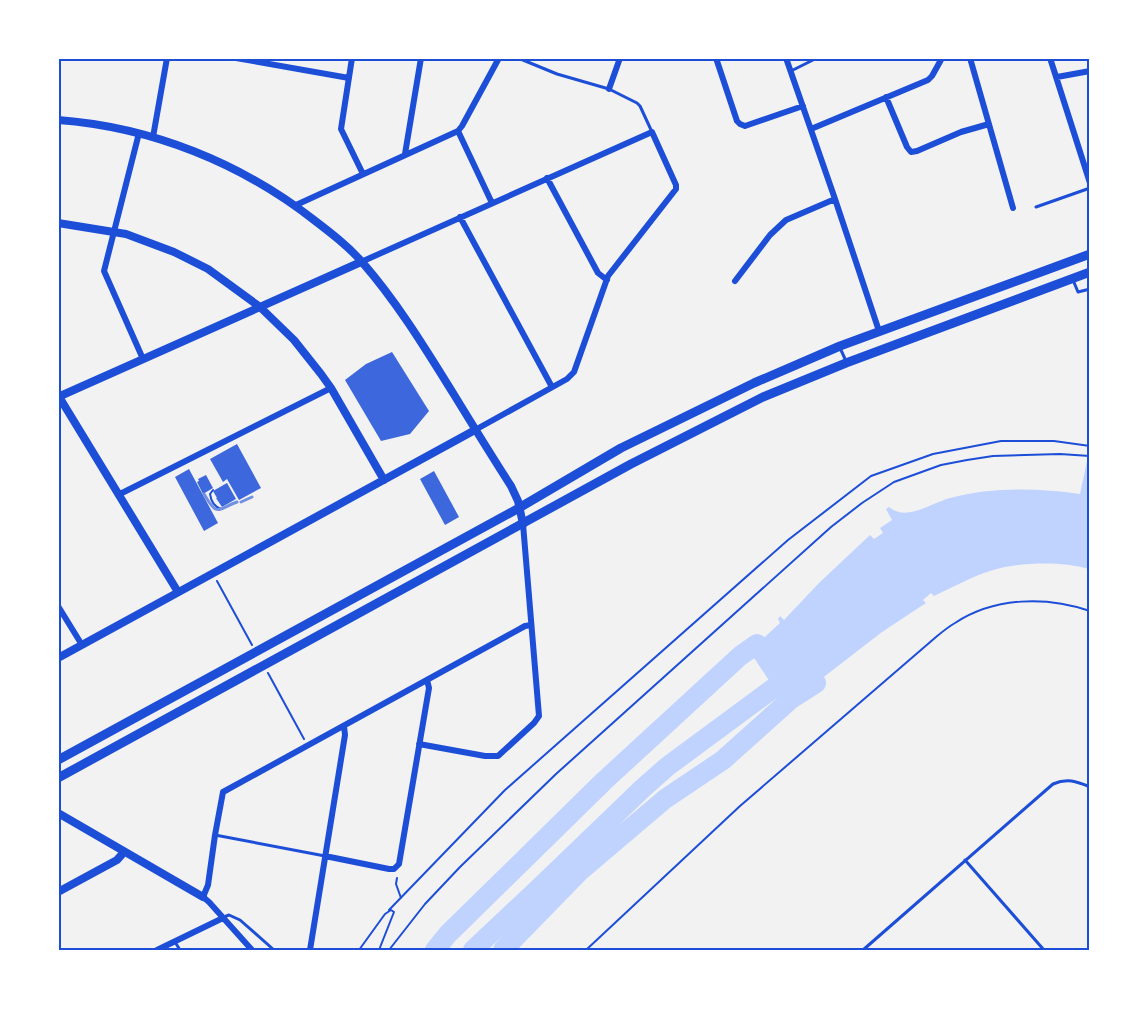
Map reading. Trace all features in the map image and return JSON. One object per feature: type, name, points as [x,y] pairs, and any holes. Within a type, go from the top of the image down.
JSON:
[{"type":"main road","points":[[58,760],[519,508],[621,448],[754,383],[840,346],[1089,254]]},
{"type":"main road","points":[[58,778],[631,464],[763,397],[846,363],[1089,272]]},
{"type":"street","points":[[153,137],[167,58]]},
{"type":"street","points":[[236,58],[349,78]]},
{"type":"street","points":[[352,58],[341,129],[363,174]]},
{"type":"street","points":[[405,154],[421,58]]},
{"type":"street","points":[[296,206],[458,131],[499,58]]},
{"type":"street","points":[[609,89],[620,58]]},
{"type":"street","points":[[716,58],[740,124],[745,126],[803,106]]},
{"type":"street","points":[[786,58],[879,331]]},
{"type":"street","points":[[811,129],[928,80],[942,58]]},
{"type":"street","points":[[1050,58],[1089,183]]},
{"type":"street","points":[[972,59],[1013,207]]},
{"type":"street","points":[[1057,77],[1089,71]]},
{"type":"street","points":[[886,98],[911,153],[961,132],[989,124]]},
{"type":"street","points":[[58,120],[139,133],[201,153],[252,178],[296,206],[342,242],[386,292],[413,329],[511,486],[518,501],[523,524],[539,712],[537,720],[495,757],[419,744]]},
{"type":"street","points":[[458,131],[492,203]]},
{"type":"street","points":[[58,658],[567,379],[574,372],[610,272],[676,189],[652,132],[59,396],[178,592]]},
{"type":"street","points":[[139,133],[104,271],[143,359]]},
{"type":"street","points":[[547,178],[598,273],[607,280]]},
{"type":"street","points":[[735,281],[770,235],[786,220],[835,199]]},
{"type":"street","points":[[460,217],[552,387]]},
{"type":"street","points":[[58,223],[114,231],[174,252],[208,268],[260,307],[294,340],[331,388],[384,480]]},
{"type":"street","points":[[118,495],[331,388]]},
{"type":"street","points":[[58,606],[82,645]]},
{"type":"street","points":[[203,897],[208,885],[223,792],[525,626],[531,625]]},
{"type":"street","points":[[325,856],[389,869],[399,864],[429,688],[427,681]]},
{"type":"street","points":[[310,951],[345,735],[344,726]]},
{"type":"street","points":[[58,813],[203,897],[252,951]]},
{"type":"street","points":[[58,892],[117,860],[124,852]]},
{"type":"street","points":[[157,951],[223,918]]},
{"type":"lane","points":[[518,58],[556,74],[609,89],[636,103],[640,106],[652,132]]},
{"type":"lane","points":[[790,71],[817,58]]},
{"type":"lane","points":[[1036,207],[1089,188]]},
{"type":"lane","points":[[1073,278],[1078,292],[1089,289]]},
{"type":"lane","points":[[840,346],[846,363]]},
{"type":"lane","points":[[863,951],[1053,784],[1069,780],[1089,787]]},
{"type":"lane","points":[[215,835],[325,856]]},
{"type":"lane","points":[[965,860],[1044,951]]},
{"type":"lane","points":[[223,918],[229,915],[234,916],[274,951]]},
{"type":"lane","points":[[175,942],[180,951]]},
{"type":"path","points":[[359,951],[385,914],[505,790],[788,540],[871,476],[933,454],[1001,441],[1054,441],[1089,446]]},
{"type":"path","points":[[389,951],[425,904],[556,774],[831,527],[862,502],[894,482],[941,465],[993,456],[1023,454],[1088,456]]},
{"type":"path","points":[[206,496],[213,490]]},
{"type":"path","points":[[210,494],[214,504],[221,509]]},
{"type":"path","points":[[212,574],[256,652]]},
{"type":"path","points":[[586,951],[740,806],[955,622],[974,613],[1022,600],[1061,603],[1089,610]]},
{"type":"path","points":[[263,666],[307,745]]},
{"type":"path","points":[[393,869],[401,898]]},
{"type":"path","points":[[379,951],[394,912],[389,910]]},
{"type":"water","points":[[1089,452],[1089,569],[1054,564],[1016,565],[986,572],[934,596],[931,593],[923,600],[926,603],[882,632],[816,683],[778,676],[757,644],[780,623],[778,619],[780,616],[784,620],[870,535],[874,539],[883,533],[880,528],[892,520],[886,509],[889,507],[903,513],[911,512],[966,494],[999,490],[1080,494]]},
{"type":"building","points":[[392,352],[429,411],[410,434],[381,441],[345,380],[366,364]]},
{"type":"building","points":[[237,444],[261,488],[239,500],[227,479],[223,482],[210,459]]},
{"type":"building","points":[[189,469],[218,523],[204,531],[175,477]]},
{"type":"building","points":[[434,471],[459,517],[445,525],[420,479]]},
{"type":"building","points":[[206,475],[213,488],[203,494],[197,482]]},
{"type":"building","points":[[227,483],[236,499],[222,507],[213,491]]},
{"type":"waterway","points":[[435,950],[448,934],[604,781],[740,656],[757,644],[778,676],[816,683]]},
{"type":"waterway","points":[[473,950],[668,766],[806,662]]},
{"type":"waterway","points":[[503,950],[579,872],[665,799],[723,760],[791,699],[816,683]]},
{"type":"railway","points":[[204,494],[212,506],[218,510],[237,502]]},
{"type":"railway","points":[[241,502],[252,497]]}]
